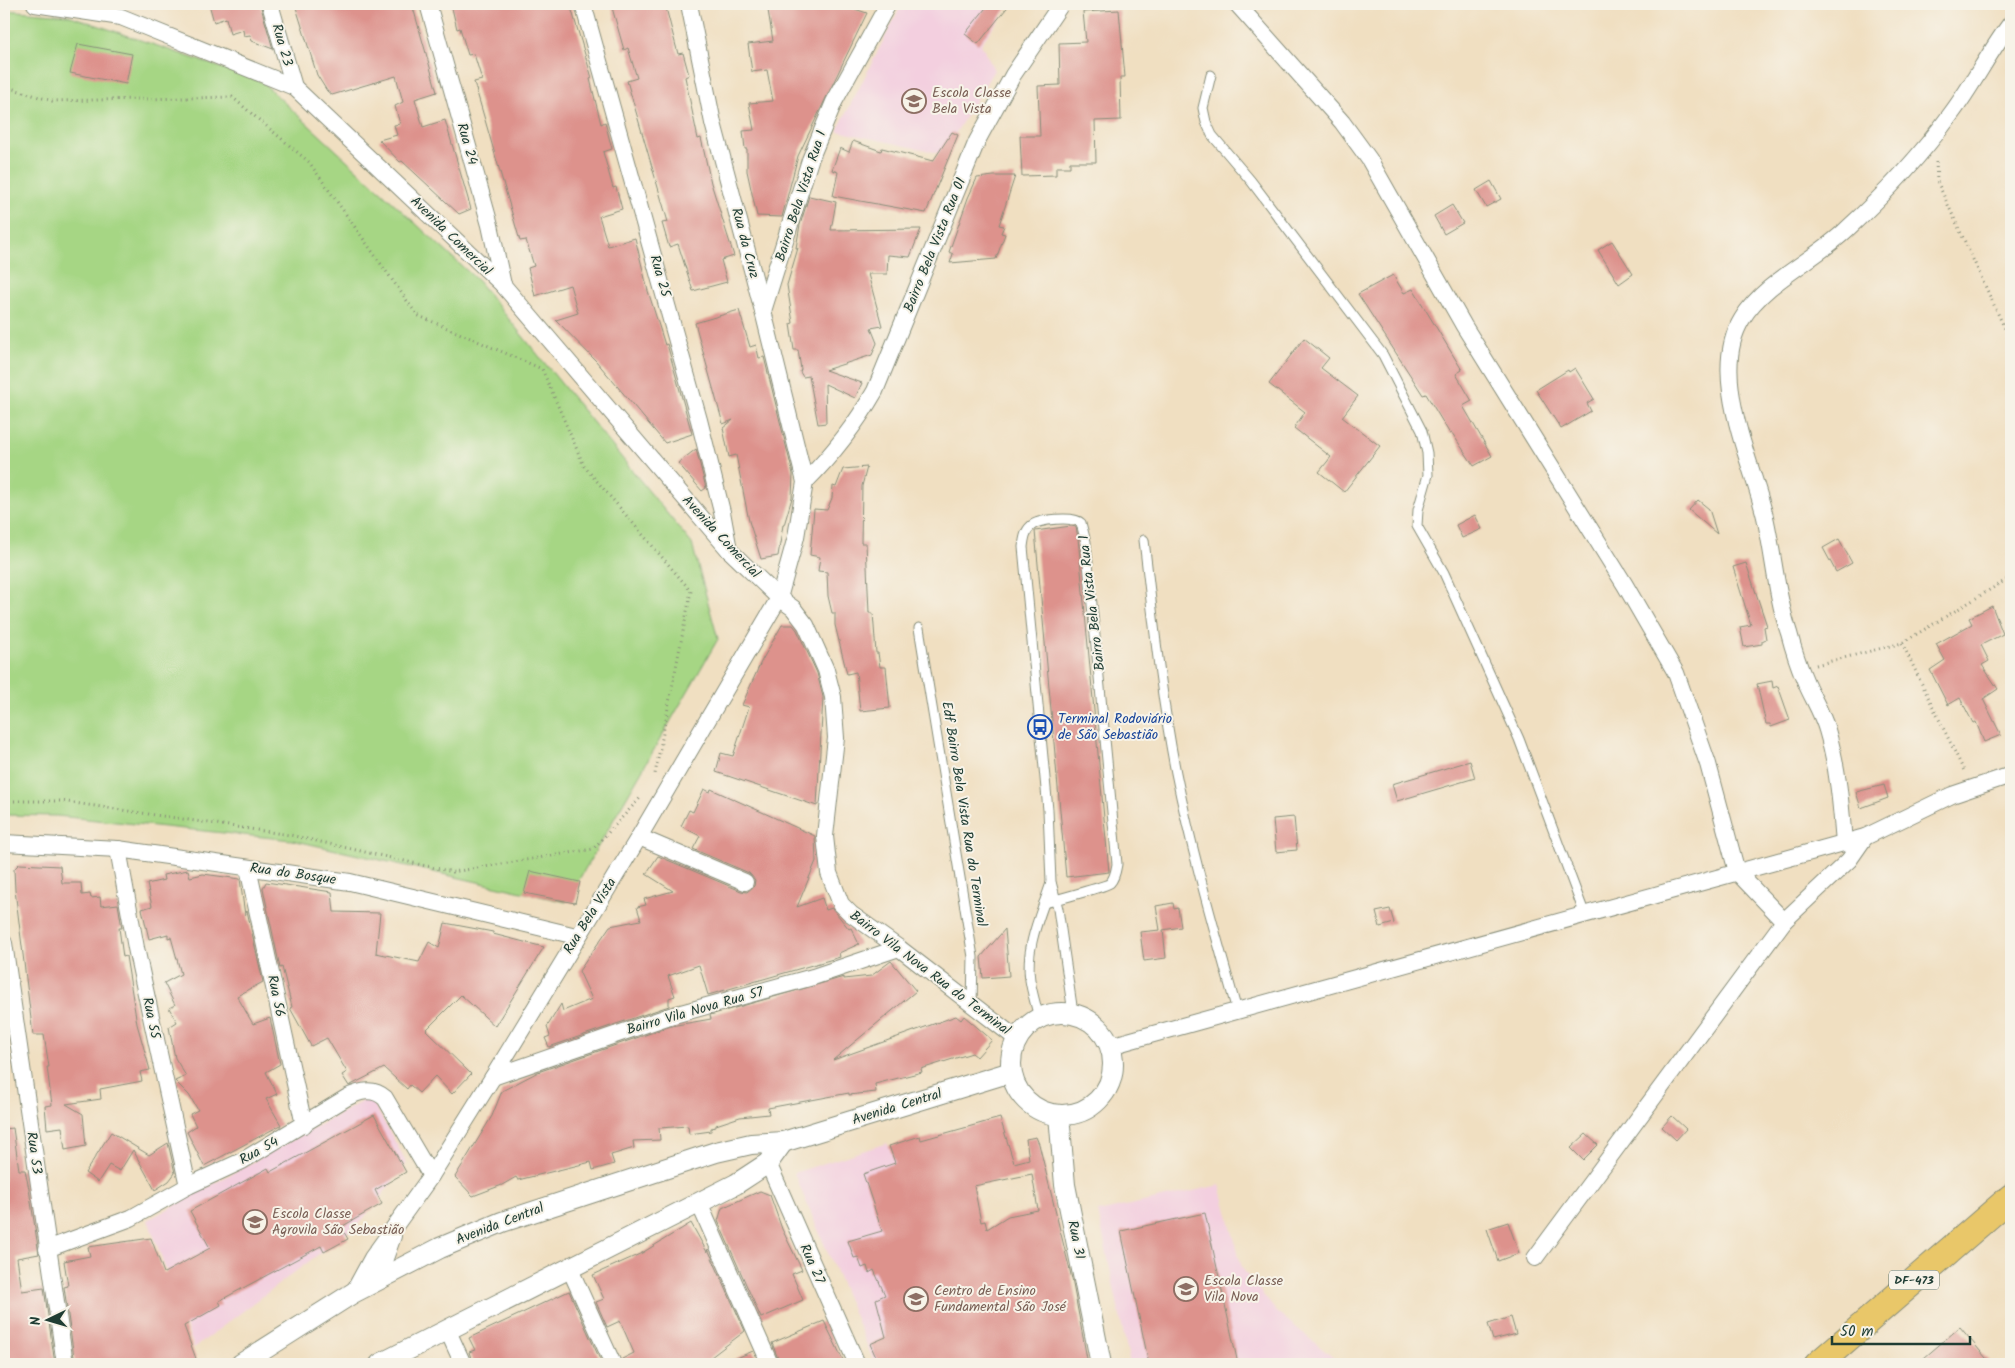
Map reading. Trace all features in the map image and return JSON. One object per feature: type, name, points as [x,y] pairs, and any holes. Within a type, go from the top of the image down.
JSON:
[{"type":"main road","name":"DF-473","points":[[1818,1364],[2011,1197]]},
{"type":"street","name":"Avenida Comercial","points":[[35,4],[119,10],[294,87],[503,285],[729,550],[779,598]]},
{"type":"street","name":"Rua 23","points":[[270,4],[294,87]]},
{"type":"street","name":"Rua 24","points":[[428,4],[490,225],[503,285]]},
{"type":"street","name":"Rua 25","points":[[583,4],[696,410],[722,512],[729,550]]},
{"type":"street","name":"Rua da Cruz","points":[[689,4],[713,123],[763,311],[805,482]]},
{"type":"street","name":"Bairro Bela Vista Rua 1","points":[[763,311],[810,160],[834,102],[888,4]]},
{"type":"street","name":"Bairro Bela Vista Rua 01","points":[[805,482],[833,455],[855,425],[875,391],[977,141],[1013,75],[1061,4]]},
{"type":"street","points":[[1238,4],[1342,122],[1369,159],[1464,326],[1649,626],[1676,673],[1695,725],[1737,872],[1784,921]]},
{"type":"street","points":[[1844,843],[1838,776],[1827,728],[1801,668],[1777,596],[1764,516],[1734,406],[1730,366],[1736,331],[1743,318],[1760,298],[1845,231],[1935,134],[1952,114],[2011,23]]},
{"type":"street","name":"Rua Bela Vista","points":[[394,1230],[431,1176],[493,1077],[576,936],[639,837],[779,598],[798,528],[805,482]]},
{"type":"street","name":"Bairro Vila Nova Rua do Terminal","points":[[779,598],[793,608],[806,625],[826,670],[833,697],[836,738],[825,836],[832,884],[841,904],[851,914],[899,948],[1016,1039]]},
{"type":"street","points":[[1110,1046],[1865,837],[1952,795],[2011,775]]},
{"type":"street","points":[[639,837],[745,882]]},
{"type":"street","points":[[1534,1258],[1784,921],[1849,860],[1865,837]]},
{"type":"street","name":"Rua do Bosque","points":[[4,843],[118,849],[350,882],[576,936]]},
{"type":"street","name":"Rua 55","points":[[118,849],[136,948],[188,1186]]},
{"type":"street","name":"Rua 56","points":[[248,868],[304,1125]]},
{"type":"street","name":"Rua 53","points":[[4,942],[65,1364]]},
{"type":"street","name":"Bairro Vila Nova Rua 57","points":[[493,1077],[670,1016],[813,978],[899,948]]},
{"type":"street","points":[[1056,1013],[1073,1014],[1096,1025],[1110,1046],[1113,1062],[1111,1078],[1104,1093],[1085,1110],[1059,1115],[1042,1111],[1028,1102],[1017,1088],[1011,1072],[1011,1055],[1016,1039],[1026,1027],[1038,1018],[1056,1013]]},
{"type":"street","name":"Avenida Central","points":[[250,1361],[378,1278],[440,1248],[493,1226],[564,1200],[716,1152],[751,1144],[783,1142],[1011,1072]]},
{"type":"street","name":"Rua 54","points":[[47,1249],[131,1218],[188,1186],[242,1161],[353,1095],[365,1091],[381,1094],[390,1104],[431,1176]]},
{"type":"street","name":"Rua 31","points":[[1059,1115],[1067,1193],[1101,1364]]},
{"type":"street","points":[[380,1364],[736,1184],[768,1163],[783,1142]]},
{"type":"street","name":"Rua 27","points":[[768,1163],[857,1364]]},
{"type":"street","points":[[699,1203],[770,1364]]},
{"type":"street","points":[[378,1278],[394,1230]]},
{"type":"street","points":[[353,1293],[372,1258],[394,1230]]},
{"type":"street","points":[[570,1267],[613,1364]]},
{"type":"street","points":[[447,1329],[463,1364]]},
{"type":"lane","points":[[1210,75],[1203,108],[1206,122],[1212,135],[1251,181],[1383,355],[1422,431],[1428,475],[1418,510],[1417,526],[1444,573],[1519,740],[1585,915]]},
{"type":"lane","name":"Bairro Bela Vista Rua 1","points":[[1051,882],[1048,810],[1024,547],[1027,531],[1035,523],[1075,519],[1081,523],[1086,542],[1117,864],[1111,882],[1056,900]]},
{"type":"lane","points":[[1144,540],[1159,667],[1176,772],[1201,882],[1237,1011]]},
{"type":"lane","name":"Edf Bairro Bela Vista Rua do Terminal","points":[[920,628],[973,957],[972,1005]]},
{"type":"lane","points":[[1051,882],[1056,900],[1073,1014]]},
{"type":"lane","points":[[1038,1018],[1030,980],[1029,957],[1051,882]]},
{"type":"lane","points":[[1044,903],[1056,900]]},
{"type":"path","points":[[4,86],[52,101],[232,97],[309,162],[417,314],[542,369],[584,466],[691,590],[653,784]]},
{"type":"path","points":[[1935,134],[1937,181],[2011,342]]},
{"type":"path","points":[[1801,668],[1902,643],[2011,577]]},
{"type":"path","points":[[1902,643],[1972,788]]},
{"type":"path","points":[[4,801],[61,801],[281,834],[453,872],[593,849],[646,791]]},
{"type":"shaded area","name":"Escola Classe Bela Vista","points":[[902,4],[1010,4],[981,44],[994,70],[943,154],[837,131]]},
{"type":"shaded area","name":"Escola Classe Agrovila São Sebastião","points":[[370,1097],[407,1163],[360,1223],[194,1348],[148,1220]]},
{"type":"shaded area","name":"Centro de Ensino Fundamental São José","points":[[887,1143],[916,1209],[958,1233],[1010,1364],[875,1364],[794,1173]]},
{"type":"shaded area","name":"Escola Classe Vila Nova","points":[[1220,1185],[1242,1268],[1276,1311],[1341,1364],[1130,1364],[1098,1212]]},
{"type":"green space","points":[[4,10],[68,15],[262,82],[477,280],[692,544],[718,639],[566,902],[292,840],[57,816],[4,815]]},
{"type":"building","points":[[209,4],[260,4],[273,49],[252,41],[250,35],[244,36],[243,30],[230,34],[226,18],[214,22]]},
{"type":"building","points":[[295,4],[412,4],[437,92],[415,99],[423,127],[445,120],[471,209],[459,214],[402,161],[400,162],[379,140],[397,135],[394,125],[400,124],[395,106],[403,102],[396,76],[332,95],[327,91],[317,75]]},
{"type":"building","points":[[451,4],[570,4],[592,78],[590,79],[601,124],[605,122],[612,149],[603,152],[613,188],[616,187],[622,209],[599,216],[608,246],[635,238],[648,291],[665,345],[667,344],[692,434],[665,443],[596,361],[556,320],[578,313],[570,285],[535,296],[528,268],[534,266],[526,240],[520,241],[474,82],[482,80],[474,54],[468,55],[460,28],[457,29]]},
{"type":"building","points":[[611,4],[665,4],[678,54],[683,53],[689,75],[685,77],[698,139],[701,138],[711,183],[734,256],[721,260],[727,282],[693,291],[678,244],[669,247],[662,223],[668,222],[627,81],[637,78],[628,48],[624,50]]},
{"type":"building","points":[[767,4],[839,4],[867,13],[798,156],[782,217],[757,216],[747,171],[747,149],[745,149],[743,131],[754,130],[749,103],[773,101],[767,70],[752,72],[748,44],[773,41]]},
{"type":"building","points":[[989,4],[1010,4],[978,44],[965,34]]},
{"type":"building","points":[[1119,10],[1125,77],[1120,77],[1121,120],[1095,121],[1096,162],[1070,162],[1070,167],[1056,167],[1056,175],[1022,176],[1020,136],[1040,136],[1038,86],[1060,85],[1059,43],[1086,42],[1083,12]]},
{"type":"building","points":[[78,44],[132,54],[126,84],[70,73]]},
{"type":"building","points":[[952,132],[958,135],[926,213],[833,196],[838,172],[832,170],[840,148],[849,152],[853,141],[881,151],[882,148],[933,161]]},
{"type":"building","points":[[1015,176],[999,225],[1004,226],[1001,233],[1005,234],[996,259],[950,263],[953,254],[949,252],[977,178]]},
{"type":"building","points":[[1491,181],[1501,199],[1486,207],[1476,190]]},
{"type":"building","points":[[809,196],[836,202],[831,230],[921,229],[910,257],[888,255],[887,274],[868,274],[882,326],[871,328],[877,343],[872,355],[825,370],[862,383],[855,398],[825,384],[826,423],[818,424],[809,376],[803,377],[800,372],[798,350],[794,350],[790,324],[793,323],[787,285],[798,248],[796,248],[800,225]]},
{"type":"building","points":[[1452,205],[1463,223],[1444,234],[1434,216]]},
{"type":"building","points":[[1612,241],[1633,274],[1619,284],[1598,250]]},
{"type":"building","points":[[1393,275],[1404,293],[1413,289],[1462,370],[1456,374],[1472,401],[1463,406],[1492,456],[1474,466],[1452,433],[1450,434],[1426,394],[1423,395],[1358,294]]},
{"type":"building","points":[[739,310],[750,347],[756,345],[759,358],[764,357],[793,474],[792,498],[783,525],[778,556],[761,559],[749,521],[736,455],[729,457],[723,428],[733,420],[723,424],[695,323]]},
{"type":"building","points":[[1304,338],[1329,358],[1321,368],[1358,396],[1342,417],[1380,446],[1344,492],[1319,472],[1331,457],[1294,428],[1305,412],[1269,384]]},
{"type":"building","points":[[1575,368],[1594,399],[1587,403],[1591,411],[1561,429],[1536,390],[1568,370],[1569,372]]},
{"type":"building","points":[[696,449],[706,488],[702,491],[678,463]]},
{"type":"building","points":[[867,467],[862,486],[861,543],[866,543],[869,613],[873,613],[876,653],[878,653],[880,667],[886,667],[890,708],[860,711],[856,672],[847,674],[835,625],[835,613],[832,613],[828,596],[827,572],[818,571],[820,557],[810,555],[814,509],[827,510],[832,498],[833,486],[836,487],[843,469]]},
{"type":"building","points":[[1698,500],[1709,509],[1717,534],[1689,510]]},
{"type":"building","points":[[1475,515],[1482,529],[1462,538],[1456,525]]},
{"type":"building","points":[[1076,527],[1078,538],[1109,872],[1066,877],[1035,531]]},
{"type":"building","points":[[1839,539],[1852,563],[1836,572],[1823,548]]},
{"type":"building","points":[[1746,563],[1767,626],[1764,627],[1766,639],[1762,641],[1762,644],[1744,647],[1740,627],[1751,625],[1733,567]]},
{"type":"building","points":[[1992,606],[2003,634],[1981,645],[1989,661],[1982,665],[1998,689],[1983,699],[2001,735],[1984,742],[1976,722],[1973,723],[1960,698],[1948,705],[1930,670],[1945,660],[1936,644],[1972,624],[1969,618]]},
{"type":"building","points":[[782,625],[793,625],[797,630],[817,673],[823,697],[817,806],[716,772],[721,753],[733,756],[749,707],[742,705],[761,662]]},
{"type":"building","points":[[1772,681],[1773,688],[1778,686],[1790,720],[1771,727],[1770,724],[1766,724],[1757,684]]},
{"type":"building","points":[[1470,761],[1475,778],[1397,801],[1392,784]]},
{"type":"building","points":[[1884,785],[1888,798],[1861,808],[1856,792]]},
{"type":"building","points":[[704,789],[710,792],[711,789],[815,836],[816,861],[797,907],[822,898],[826,910],[832,908],[849,929],[851,928],[859,944],[839,953],[840,957],[708,995],[699,965],[668,976],[675,996],[669,998],[669,1006],[549,1047],[545,1038],[550,1036],[547,1027],[561,1004],[563,1011],[592,999],[579,971],[610,926],[641,920],[637,907],[646,905],[644,899],[673,891],[646,874],[658,856],[741,891],[747,892],[754,886],[755,880],[749,873],[693,849],[700,836],[681,826],[689,810],[693,812]]},
{"type":"building","points":[[1294,817],[1297,850],[1276,852],[1273,819]]},
{"type":"building","points":[[19,864],[60,866],[62,883],[81,883],[82,895],[90,894],[91,898],[100,897],[101,906],[118,904],[122,928],[119,928],[123,957],[126,956],[137,1024],[150,1070],[140,1072],[142,1081],[100,1089],[101,1099],[66,1104],[83,1114],[86,1146],[65,1150],[62,1127],[47,1129],[45,1106],[52,1105],[47,1067],[49,1067],[44,1035],[33,1035],[15,890],[14,869]]},
{"type":"building","points":[[188,870],[190,877],[203,874],[240,879],[245,915],[247,911],[263,982],[237,996],[253,1024],[270,1018],[280,1064],[266,1072],[277,1094],[266,1099],[281,1125],[204,1166],[187,1132],[196,1126],[190,1114],[198,1110],[189,1095],[175,1081],[186,1076],[175,1058],[169,1027],[177,1022],[169,1008],[175,1005],[164,983],[181,974],[171,937],[168,938],[168,934],[149,939],[142,909],[152,906],[147,884],[164,880],[163,875]]},
{"type":"building","points":[[530,871],[580,882],[575,903],[524,893]]},
{"type":"building","points":[[266,882],[332,892],[334,912],[380,913],[376,953],[419,962],[429,942],[439,948],[445,923],[493,932],[493,934],[544,947],[495,1026],[461,995],[426,1030],[471,1074],[452,1094],[435,1076],[419,1093],[410,1085],[407,1089],[384,1068],[349,1086],[342,1075],[347,1072],[327,1038],[311,1046],[290,1008],[292,1007],[282,967],[280,968],[263,888]]},
{"type":"building","points":[[1173,903],[1174,909],[1178,908],[1181,927],[1163,930],[1166,958],[1144,961],[1140,932],[1160,930],[1156,906]]},
{"type":"building","points":[[1390,909],[1394,923],[1380,927],[1376,912]]},
{"type":"building","points":[[1005,929],[1009,976],[983,978],[981,957]]},
{"type":"building","points":[[891,961],[916,991],[833,1060],[956,1016],[961,1020],[964,1016],[992,1040],[977,1057],[972,1053],[921,1069],[922,1072],[875,1084],[876,1092],[849,1095],[849,1093],[768,1108],[769,1114],[740,1117],[716,1125],[716,1127],[711,1128],[711,1131],[689,1134],[688,1126],[659,1128],[660,1140],[633,1141],[634,1148],[611,1155],[614,1164],[593,1170],[591,1162],[518,1180],[516,1177],[502,1185],[473,1196],[455,1177],[492,1116],[502,1091],[538,1072],[671,1026],[711,1019],[710,1015],[844,977],[844,979],[871,976]]},
{"type":"building","name":"Escola Classe Agrovila São Sebastião","points":[[374,1115],[406,1172],[375,1190],[382,1204],[341,1227],[348,1239],[324,1252],[321,1246],[219,1301],[221,1305],[184,1326],[198,1364],[75,1364],[64,1287],[68,1286],[64,1261],[90,1256],[88,1247],[151,1238],[164,1273],[210,1248],[190,1211],[268,1168],[270,1172]]},
{"type":"building","points":[[1672,1116],[1686,1129],[1676,1140],[1662,1127]]},
{"type":"building","points":[[1000,1118],[1014,1163],[1029,1159],[1026,1139],[1036,1137],[1072,1279],[1088,1364],[879,1364],[870,1344],[886,1337],[876,1299],[885,1295],[874,1270],[869,1273],[867,1266],[862,1268],[858,1257],[854,1258],[848,1241],[882,1231],[863,1174],[895,1163],[889,1146],[920,1136],[921,1140]],"holes":[[[1032,1174],[1038,1210],[1008,1216],[987,1229],[985,1221],[981,1222],[974,1186]]]},
{"type":"building","points":[[13,1128],[19,1170],[25,1170],[29,1189],[39,1254],[17,1258],[22,1291],[44,1288],[55,1364],[4,1364],[4,1129]]},
{"type":"building","points":[[111,1132],[149,1155],[168,1143],[175,1173],[169,1181],[155,1190],[133,1150],[120,1171],[109,1165],[98,1182],[85,1173]]},
{"type":"building","points":[[1586,1134],[1598,1145],[1583,1160],[1571,1148]]},
{"type":"building","points":[[760,1191],[770,1195],[782,1229],[802,1270],[792,1274],[803,1300],[761,1318],[718,1221],[722,1208]]},
{"type":"building","points":[[1205,1213],[1238,1364],[1149,1364],[1121,1231]]},
{"type":"building","points":[[1508,1222],[1519,1253],[1498,1261],[1487,1229]]},
{"type":"building","points":[[691,1223],[707,1252],[708,1249],[745,1331],[702,1364],[623,1364],[622,1359],[634,1353],[620,1321],[607,1327],[596,1302],[604,1299],[593,1275],[642,1253]]},
{"type":"building","points":[[569,1291],[602,1364],[473,1364],[469,1352],[475,1350],[469,1338]]},
{"type":"building","points":[[1511,1317],[1516,1334],[1493,1340],[1488,1324]]},
{"type":"building","points":[[824,1321],[845,1364],[780,1364],[772,1343]]},
{"type":"building","points":[[1960,1327],[1991,1364],[1917,1364]]},
{"type":"building","points":[[753,1351],[759,1364],[723,1364]]},
{"type":"place","name":"Escola Classe Bela Vista","points":[[914,101]]},
{"type":"place","name":"Terminal Rodoviário de São Sebastião","points":[[1040,727]]},
{"type":"place","name":"Escola Classe Agrovila São Sebastião","points":[[255,1222]]},
{"type":"place","name":"Escola Classe Vila Nova","points":[[1186,1289]]},
{"type":"place","name":"Centro de Ensino Fundamental São José","points":[[916,1299]]}]
